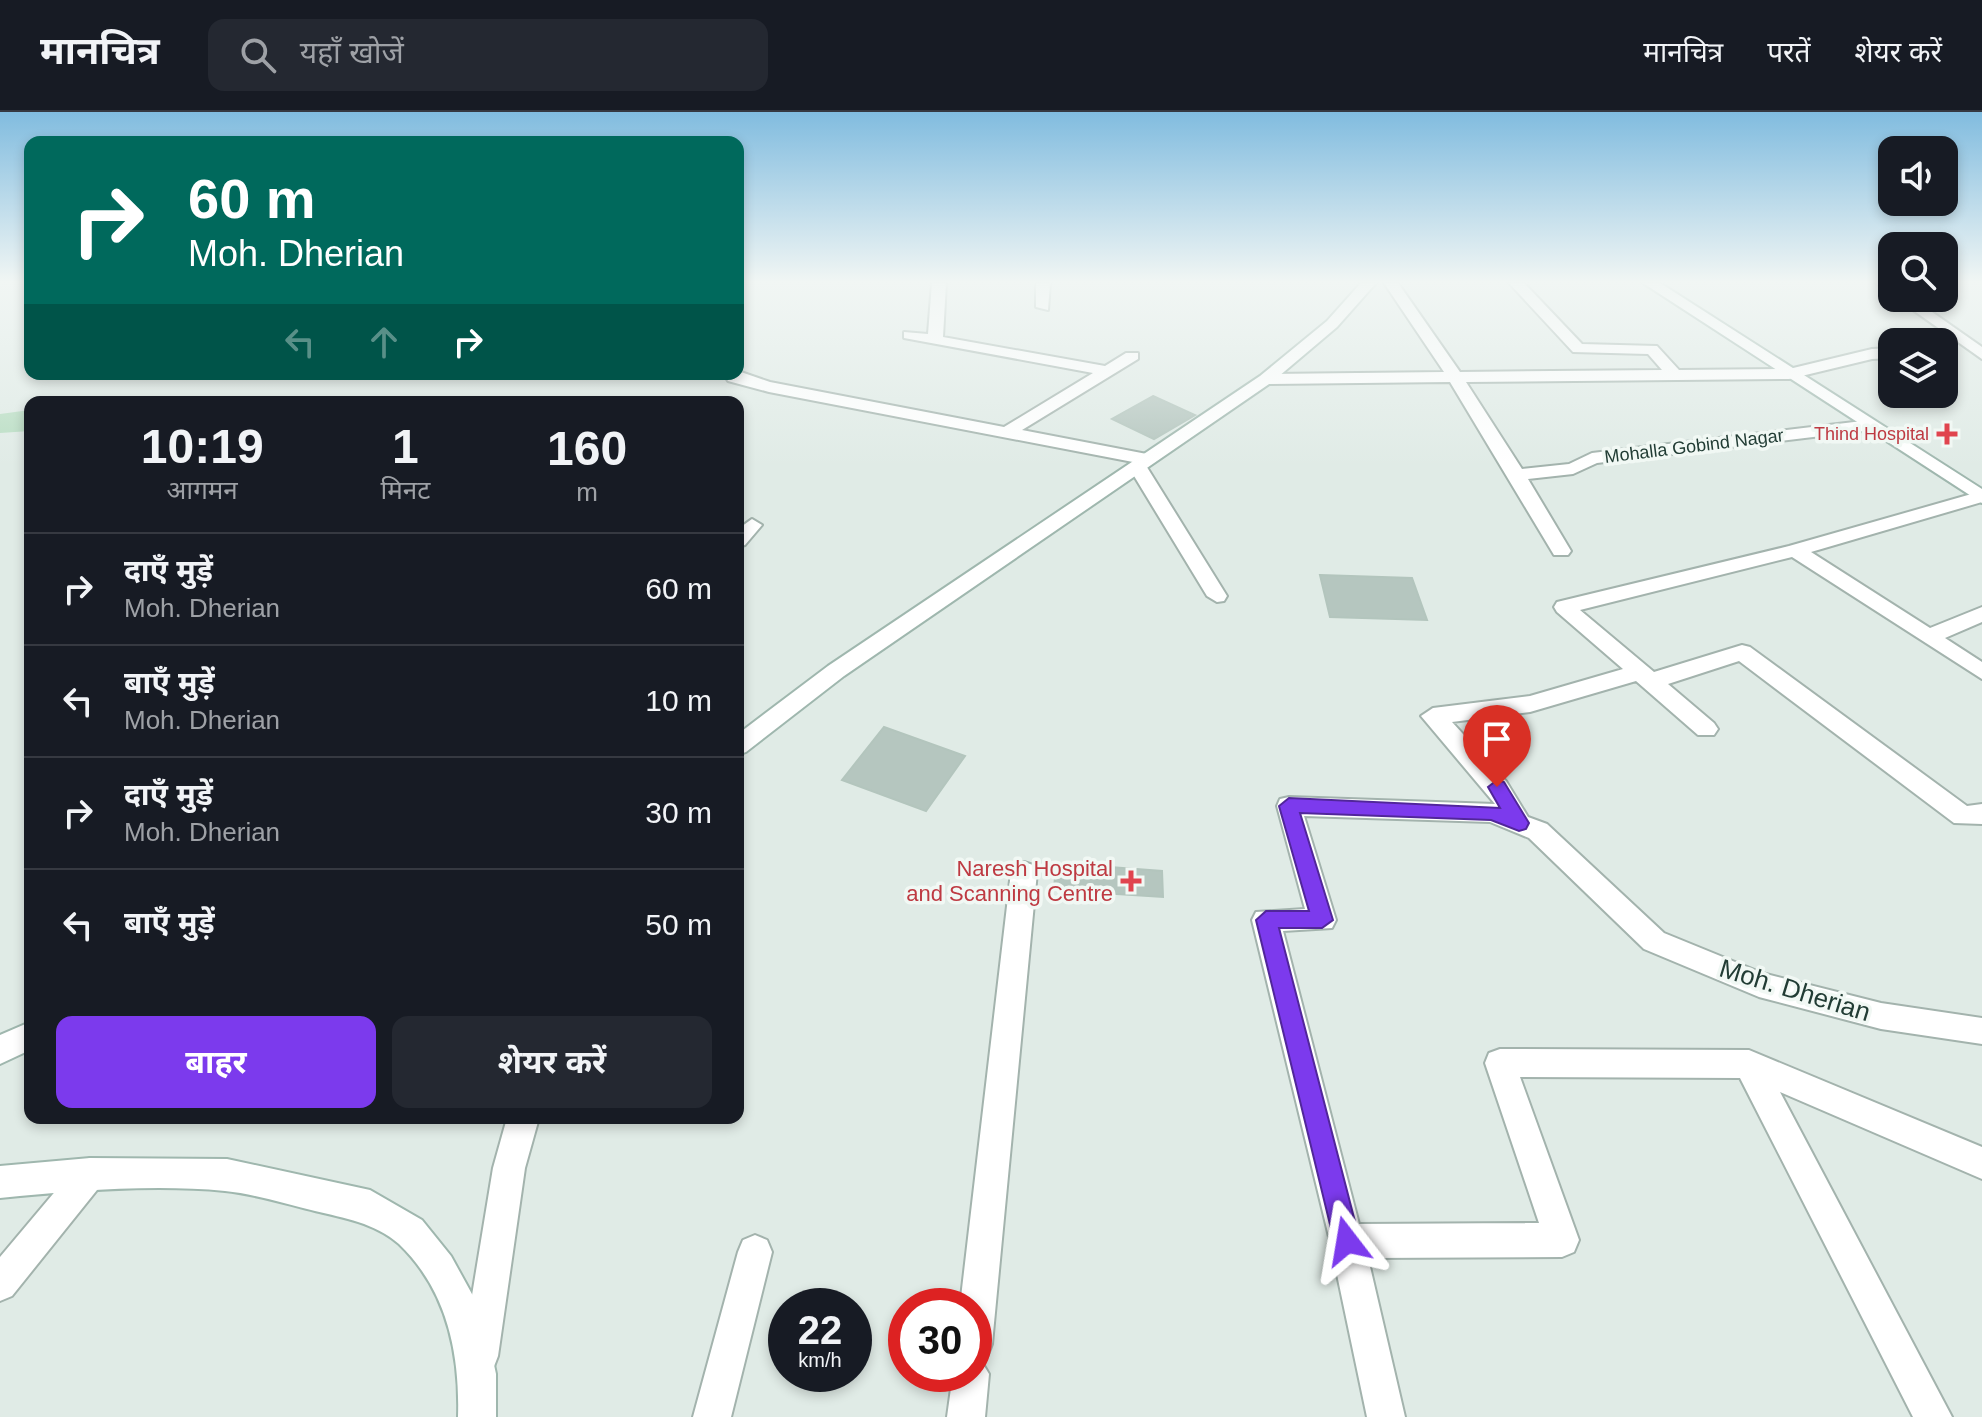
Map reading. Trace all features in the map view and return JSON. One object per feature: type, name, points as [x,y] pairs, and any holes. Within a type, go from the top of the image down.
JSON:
[{"type":"street","points":[[957,344],[1107,371]]},
{"type":"street","points":[[744,737],[836,671],[1266,379],[1308,344]]},
{"type":"street","points":[[1434,344],[1519,475],[1561,551]]},
{"type":"street","points":[[1573,344],[1578,349],[1652,349],[1674,374]]},
{"type":"street","points":[[1743,344],[1981,496]]},
{"type":"street","points":[[1958,351],[1980,351]]},
{"type":"street","points":[[1266,379],[1789,374],[1878,354]]},
{"type":"street","points":[[1006,433],[1132,356]]},
{"type":"street","points":[[742,380],[1142,463],[1217,596]]},
{"type":"street","name":"Mohalla Gobind Nagar","points":[[1519,475],[1573,469],[1592,458],[1871,425]]},
{"type":"street","points":[[1706,729],[1564,607],[1795,550],[1981,496]]},
{"type":"street","points":[[744,534],[752,525]]},
{"type":"street","points":[[1795,550],[1982,672]]},
{"type":"street","points":[[1930,636],[1982,614]]},
{"type":"street","points":[[1519,823],[1497,787],[1433,716],[1530,704],[1742,652],[1963,816],[1982,814]]},
{"type":"street","name":"Moh. Dherian","points":[[1386,1417],[1347,1241],[1266,920],[1322,920],[1289,806],[1492,813],[1538,831],[1654,941],[1759,985],[1881,1016],[1982,1031]]},
{"type":"street","points":[[980,1288],[1024,872]]},
{"type":"street","points":[[0,1050],[24,1038]]},
{"type":"street","points":[[1347,1241],[1562,1240],[1500,1063],[1749,1064],[1982,1163]]},
{"type":"street","points":[[1749,1064],[1933,1417]]},
{"type":"street","points":[[477,1417],[478,1374],[509,1168],[521,1124]]},
{"type":"street","points":[[0,1182],[90,1174],[227,1175],[370,1207],[410,1232],[439,1268],[465,1314],[478,1374]]},
{"type":"street","points":[[0,1284],[90,1174]]},
{"type":"street","points":[[712,1417],[755,1252]]},
{"type":"street","points":[[966,1417],[969,1392]]},
{"type":"green space","points":[[24,411],[24,431],[0,433],[0,414]]},
{"type":"building","points":[[1153,396],[1195,415],[1154,439],[1112,419]]},
{"type":"building","points":[[1320,575],[1412,578],[1427,620],[1330,617]]},
{"type":"building","points":[[884,727],[965,756],[926,811],[842,780]]},
{"type":"building","points":[[1056,863],[1162,871],[1163,897],[1054,890]]},
{"type":"place","name":"Thind Hospital","points":[[1947,434]]},
{"type":"place","name":"Naresh Hospital and Scanning Centre","points":[[1131,881]]},
{"type":"route","points":[[1347,1241],[1266,920],[1322,920],[1289,806],[1492,813],[1519,823],[1497,787]]}]
